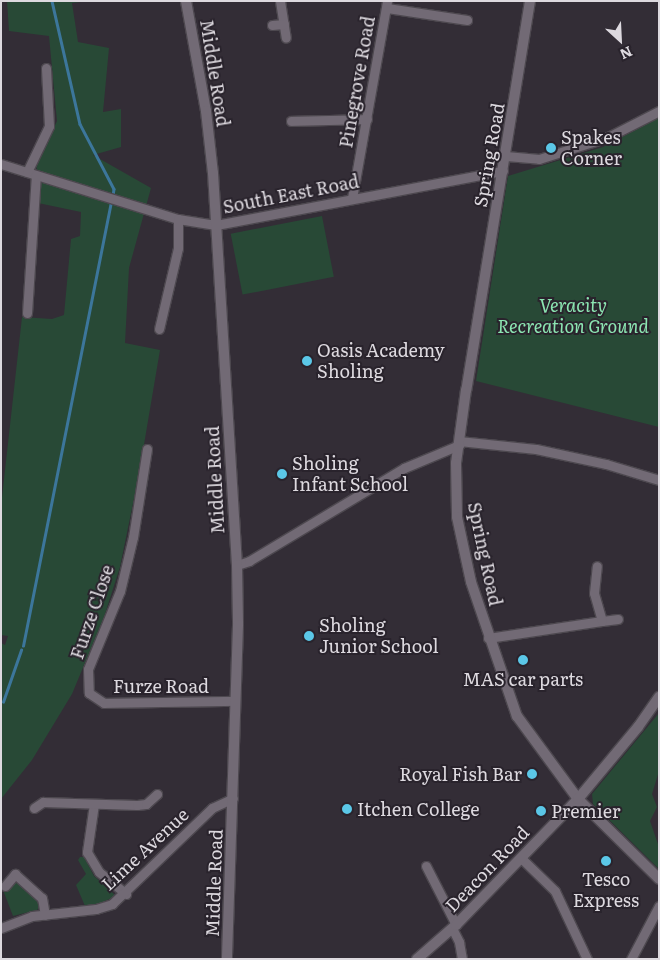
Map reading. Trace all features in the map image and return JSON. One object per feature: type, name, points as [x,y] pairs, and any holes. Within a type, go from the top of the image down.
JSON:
[{"type":"street","name":"Middle Road","points":[[186,1],[206,111],[216,224],[237,565],[233,798],[227,959]]},
{"type":"street","points":[[280,1],[286,38]]},
{"type":"street","name":"Spring Road","points":[[530,1],[459,443],[458,517],[468,571],[488,638],[517,716],[578,799],[659,879]]},
{"type":"street","points":[[387,5],[467,20]]},
{"type":"street","name":"Pinegrove Road","points":[[352,198],[387,5]]},
{"type":"street","points":[[272,25],[284,24]]},
{"type":"street","points":[[26,313],[32,173],[49,126],[46,68]]},
{"type":"street","points":[[506,156],[525,160],[539,159],[608,137],[659,111]]},
{"type":"street","points":[[291,121],[367,119]]},
{"type":"street","name":"South East Road","points":[[1,164],[178,219],[216,224],[503,171]]},
{"type":"street","points":[[159,329],[178,248],[178,219]]},
{"type":"street","points":[[237,565],[249,562],[407,467],[459,443],[536,448],[606,464],[659,480]]},
{"type":"street","name":"Furze Close","points":[[89,693],[88,668],[120,591],[131,543],[147,449]]},
{"type":"street","points":[[597,566],[594,593],[602,622]]},
{"type":"street","points":[[488,638],[618,619]]},
{"type":"street","name":"Furze Road","points":[[89,693],[104,703],[235,701]]},
{"type":"street","name":"Deacon Road","points":[[417,959],[454,926],[578,799],[638,727],[659,697]]},
{"type":"street","points":[[34,808],[43,802],[146,804],[157,794]]},
{"type":"street","name":"Lime Avenue","points":[[1,928],[18,920],[45,914],[96,909],[112,904],[126,894],[212,808],[233,798]]},
{"type":"street","points":[[94,804],[87,852],[98,872],[126,894]]},
{"type":"street","points":[[521,858],[555,891],[587,959]]},
{"type":"street","points":[[426,866],[454,926],[460,942],[462,959]]},
{"type":"street","points":[[5,886],[15,874],[42,898],[45,914]]},
{"type":"street","points":[[631,959],[659,906]]},
{"type":"green space","points":[[7,1],[90,1],[72,3],[78,42],[109,48],[103,112],[121,109],[121,147],[93,155],[151,188],[129,268],[125,343],[160,350],[139,474],[120,567],[104,617],[72,694],[32,760],[1,799],[1,643],[5,645],[8,636],[1,635],[1,506],[22,317],[52,319],[64,315],[71,239],[80,236],[81,212],[38,203],[41,183],[36,166],[57,121],[49,36],[9,31]]},
{"type":"green space","name":"Veracity Recreation Ground","points":[[659,118],[659,427],[476,381],[508,176],[603,147]]},
{"type":"green space","points":[[322,216],[334,277],[243,295],[231,234]]},
{"type":"green space","points":[[659,713],[659,771],[652,794],[657,807],[650,821],[659,847],[659,869],[593,804],[592,794]]},
{"type":"green space","points":[[80,857],[84,857],[94,876],[116,896],[96,905],[85,906],[76,885],[86,874],[78,860]]},
{"type":"green space","points":[[19,882],[38,898],[40,906],[37,910],[13,916],[3,890],[11,883]]},
{"type":"waterway","points":[[52,1],[80,124],[114,189],[113,196]]},
{"type":"waterway","points":[[23,646],[111,201]]},
{"type":"waterway","points":[[3,702],[21,650]]},
{"type":"place","name":"Spakes Corner","points":[[551,148]]},
{"type":"place","name":"Oasis Academy Sholing","points":[[307,361]]},
{"type":"place","name":"Sholing Infant School","points":[[282,474]]},
{"type":"place","name":"Sholing Junior School","points":[[309,636]]},
{"type":"place","name":"MAS car parts","points":[[523,660]]},
{"type":"place","name":"Royal Fish Bar","points":[[532,774]]},
{"type":"place","name":"Itchen College","points":[[347,809]]},
{"type":"place","name":"Premier","points":[[541,811]]},
{"type":"place","name":"Tesco Express","points":[[606,861]]}]
